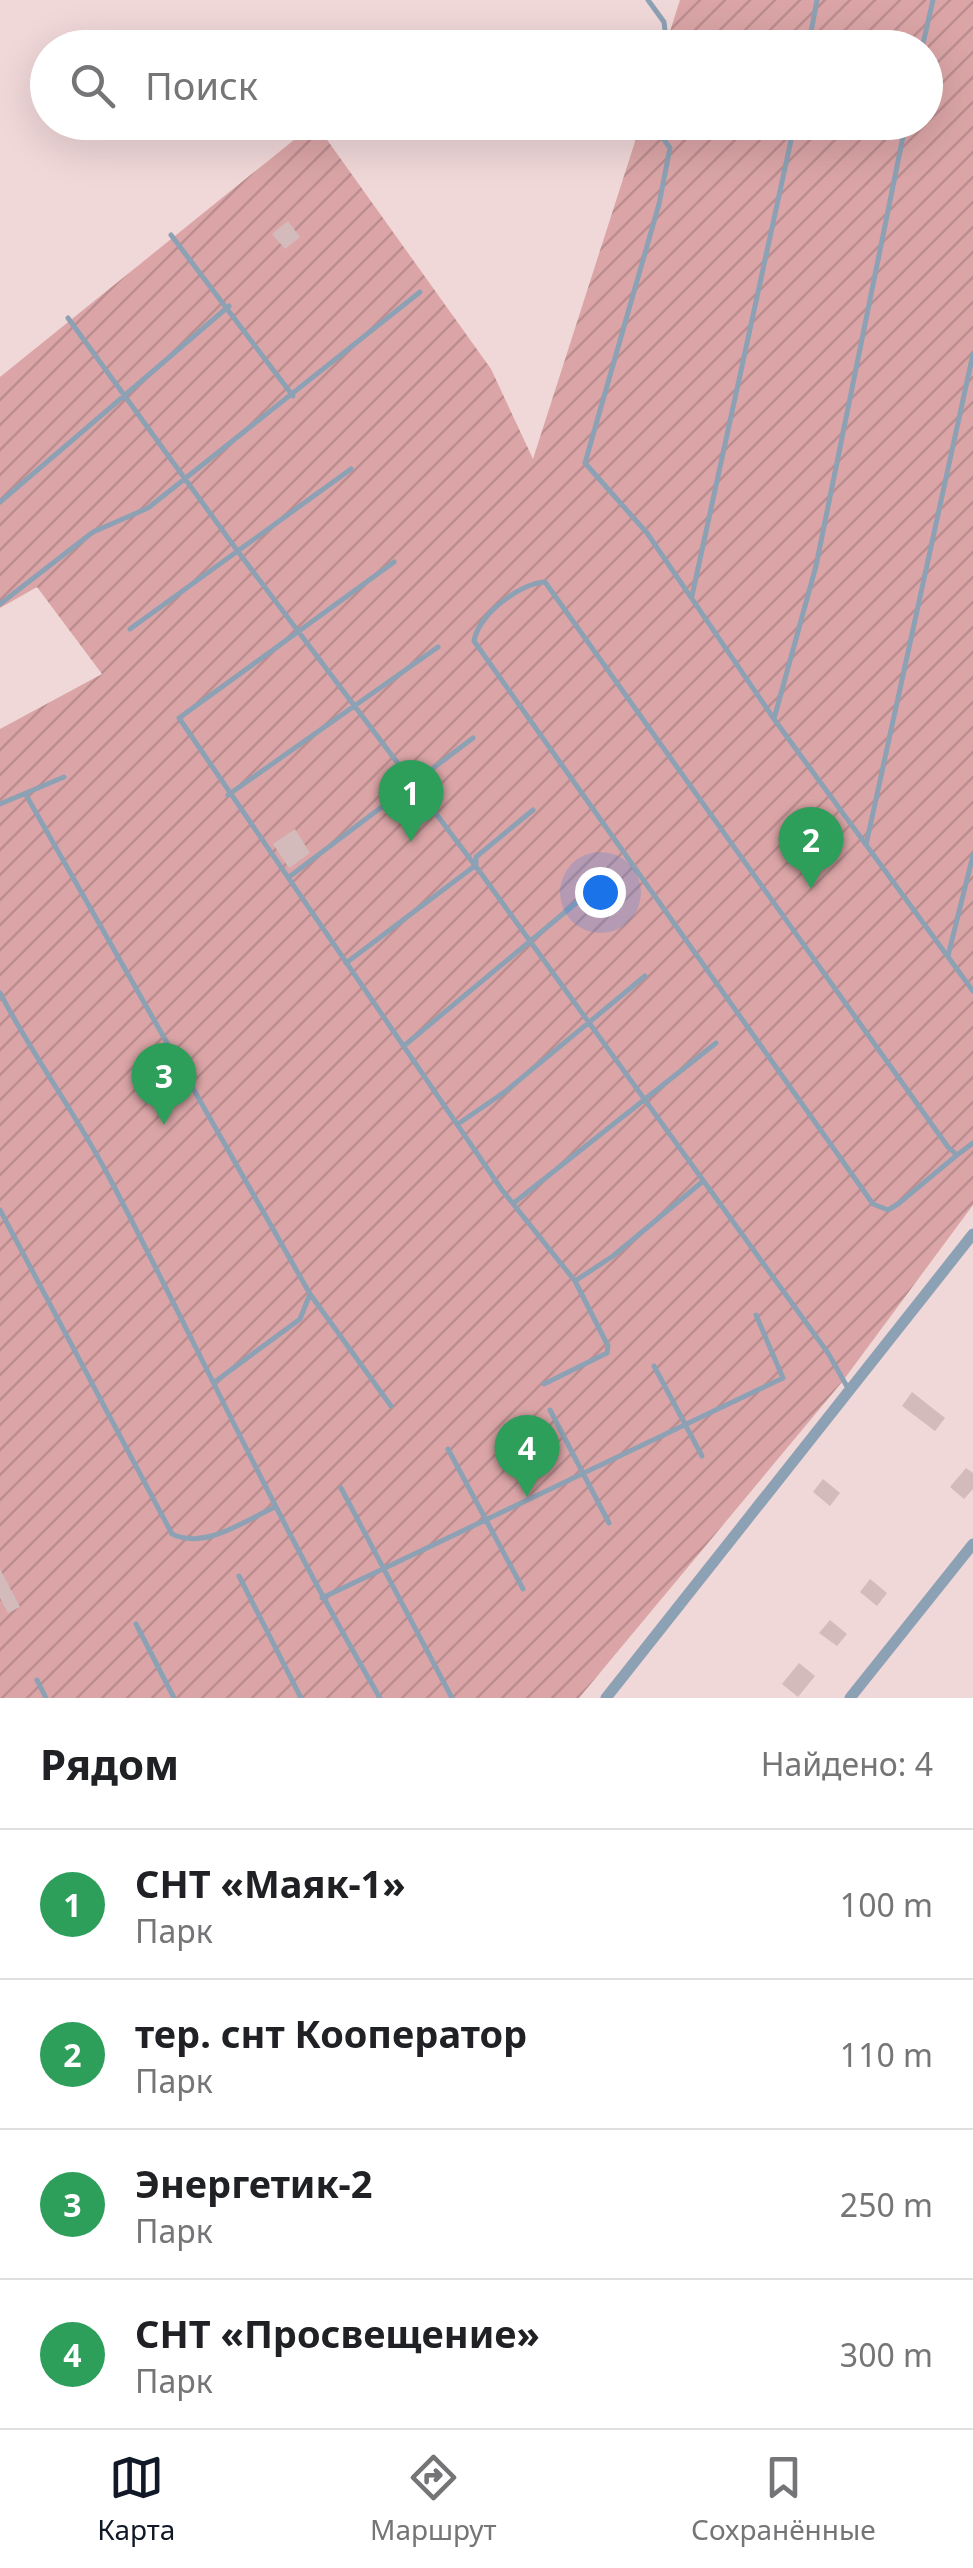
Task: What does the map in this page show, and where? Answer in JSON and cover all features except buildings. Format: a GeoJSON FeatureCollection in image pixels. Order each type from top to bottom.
{"type":"FeatureCollection","features":[{"type":"Feature","properties":{"kind":"street"},"geometry":{"type":"LineString","coordinates":[[606,1698],[973,1234]]}},
{"type":"Feature","properties":{"kind":"street"},"geometry":{"type":"LineString","coordinates":[[850,1698],[973,1544]]}},
{"type":"Feature","properties":{"kind":"lane"},"geometry":{"type":"LineString","coordinates":[[648,0],[664,22],[665,30]]}},
{"type":"Feature","properties":{"kind":"lane"},"geometry":{"type":"LineString","coordinates":[[811,30],[817,0]]}},
{"type":"Feature","properties":{"kind":"lane"},"geometry":{"type":"LineString","coordinates":[[926,30],[933,0]]}},
{"type":"Feature","properties":{"kind":"lane"},"geometry":{"type":"LineString","coordinates":[[664,140],[670,148],[654,222],[586,463],[647,533],[774,719],[973,991]]}},
{"type":"Feature","properties":{"kind":"lane"},"geometry":{"type":"LineString","coordinates":[[692,596],[791,140]]}},
{"type":"Feature","properties":{"kind":"lane"},"geometry":{"type":"LineString","coordinates":[[774,719],[816,566],[902,140]]}},
{"type":"Feature","properties":{"kind":"lane"},"geometry":{"type":"LineString","coordinates":[[171,234],[229,306],[293,396]]}},
{"type":"Feature","properties":{"kind":"lane"},"geometry":{"type":"LineString","coordinates":[[0,604],[92,532],[139,514],[293,396],[324,364],[420,292]]}},
{"type":"Feature","properties":{"kind":"lane"},"geometry":{"type":"LineString","coordinates":[[0,502],[229,306]]}},
{"type":"Feature","properties":{"kind":"lane"},"geometry":{"type":"LineString","coordinates":[[68,318],[187,477],[238,553],[476,866],[828,1353],[851,1392]]}},
{"type":"Feature","properties":{"kind":"lane"},"geometry":{"type":"LineString","coordinates":[[866,845],[973,354]]}},
{"type":"Feature","properties":{"kind":"lane"},"geometry":{"type":"LineString","coordinates":[[130,629],[351,469]]}},
{"type":"Feature","properties":{"kind":"lane"},"geometry":{"type":"LineString","coordinates":[[394,562],[179,718],[228,795],[502,1190],[575,1281],[608,1346],[607,1353],[544,1384]]}},
{"type":"Feature","properties":{"kind":"lane"},"geometry":{"type":"LineString","coordinates":[[957,1155],[853,1018],[545,582],[521,588],[487,618],[474,641],[872,1204],[888,1210],[898,1204],[973,1143]]}},
{"type":"Feature","properties":{"kind":"lane"},"geometry":{"type":"LineString","coordinates":[[228,795],[438,647]]}},
{"type":"Feature","properties":{"kind":"lane"},"geometry":{"type":"LineString","coordinates":[[288,877],[473,738]]}},
{"type":"Feature","properties":{"kind":"lane"},"geometry":{"type":"LineString","coordinates":[[0,804],[64,778]]}},
{"type":"Feature","properties":{"kind":"lane"},"geometry":{"type":"LineString","coordinates":[[26,795],[310,1294],[391,1406]]}},
{"type":"Feature","properties":{"kind":"lane"},"geometry":{"type":"LineString","coordinates":[[476,866],[476,858],[489,844],[533,810]]}},
{"type":"Feature","properties":{"kind":"lane"},"geometry":{"type":"LineString","coordinates":[[948,956],[973,855]]}},
{"type":"Feature","properties":{"kind":"lane"},"geometry":{"type":"LineString","coordinates":[[346,963],[476,866]]}},
{"type":"Feature","properties":{"kind":"lane"},"geometry":{"type":"LineString","coordinates":[[405,1045],[611,874]]}},
{"type":"Feature","properties":{"kind":"lane"},"geometry":{"type":"LineString","coordinates":[[458,1124],[645,976]]}},
{"type":"Feature","properties":{"kind":"lane"},"geometry":{"type":"LineString","coordinates":[[0,993],[108,1174],[158,1277],[216,1381],[322,1598],[380,1698]]}},
{"type":"Feature","properties":{"kind":"lane"},"geometry":{"type":"LineString","coordinates":[[515,1202],[716,1043]]}},
{"type":"Feature","properties":{"kind":"lane"},"geometry":{"type":"LineString","coordinates":[[575,1281],[613,1256],[702,1182]]}},
{"type":"Feature","properties":{"kind":"lane"},"geometry":{"type":"LineString","coordinates":[[0,1210],[172,1534],[184,1540],[205,1539],[275,1507]]}},
{"type":"Feature","properties":{"kind":"lane"},"geometry":{"type":"LineString","coordinates":[[216,1381],[300,1319],[310,1294]]}},
{"type":"Feature","properties":{"kind":"lane"},"geometry":{"type":"LineString","coordinates":[[322,1598],[782,1378],[756,1314]]}},
{"type":"Feature","properties":{"kind":"lane"},"geometry":{"type":"LineString","coordinates":[[654,1366],[702,1456]]}},
{"type":"Feature","properties":{"kind":"lane"},"geometry":{"type":"LineString","coordinates":[[550,1410],[609,1523]]}},
{"type":"Feature","properties":{"kind":"lane"},"geometry":{"type":"LineString","coordinates":[[448,1449],[482,1519],[523,1589]]}},
{"type":"Feature","properties":{"kind":"lane"},"geometry":{"type":"LineString","coordinates":[[341,1488],[452,1698]]}},
{"type":"Feature","properties":{"kind":"lane"},"geometry":{"type":"LineString","coordinates":[[239,1576],[301,1698]]}},
{"type":"Feature","properties":{"kind":"lane"},"geometry":{"type":"LineString","coordinates":[[136,1624],[174,1698]]}},
{"type":"Feature","properties":{"kind":"lane"},"geometry":{"type":"LineString","coordinates":[[37,1680],[46,1698]]}},
{"type":"Feature","properties":{"kind":"shaded area"},"geometry":{"type":"Polygon","coordinates":[[[680,0],[973,0],[973,1205],[842,1382],[579,1698],[0,1698],[0,729],[102,674],[37,587],[0,608],[0,377],[294,140],[327,140],[491,369],[533,459],[636,140],[943,140],[943,30],[670,30],[680,0]]]}},
{"type":"Feature","properties":{"kind":"place","name":"СНТ «Маяк-1»"},"geometry":{"type":"Point","coordinates":[411,842]}},
{"type":"Feature","properties":{"kind":"place","name":"тер. снт Кооператор"},"geometry":{"type":"Point","coordinates":[811,889]}},
{"type":"Feature","properties":{"kind":"place","name":"Энергетик-2"},"geometry":{"type":"Point","coordinates":[164,1125]}},
{"type":"Feature","properties":{"kind":"place","name":"СНТ «Просвещение»"},"geometry":{"type":"Point","coordinates":[527,1497]}}]}
